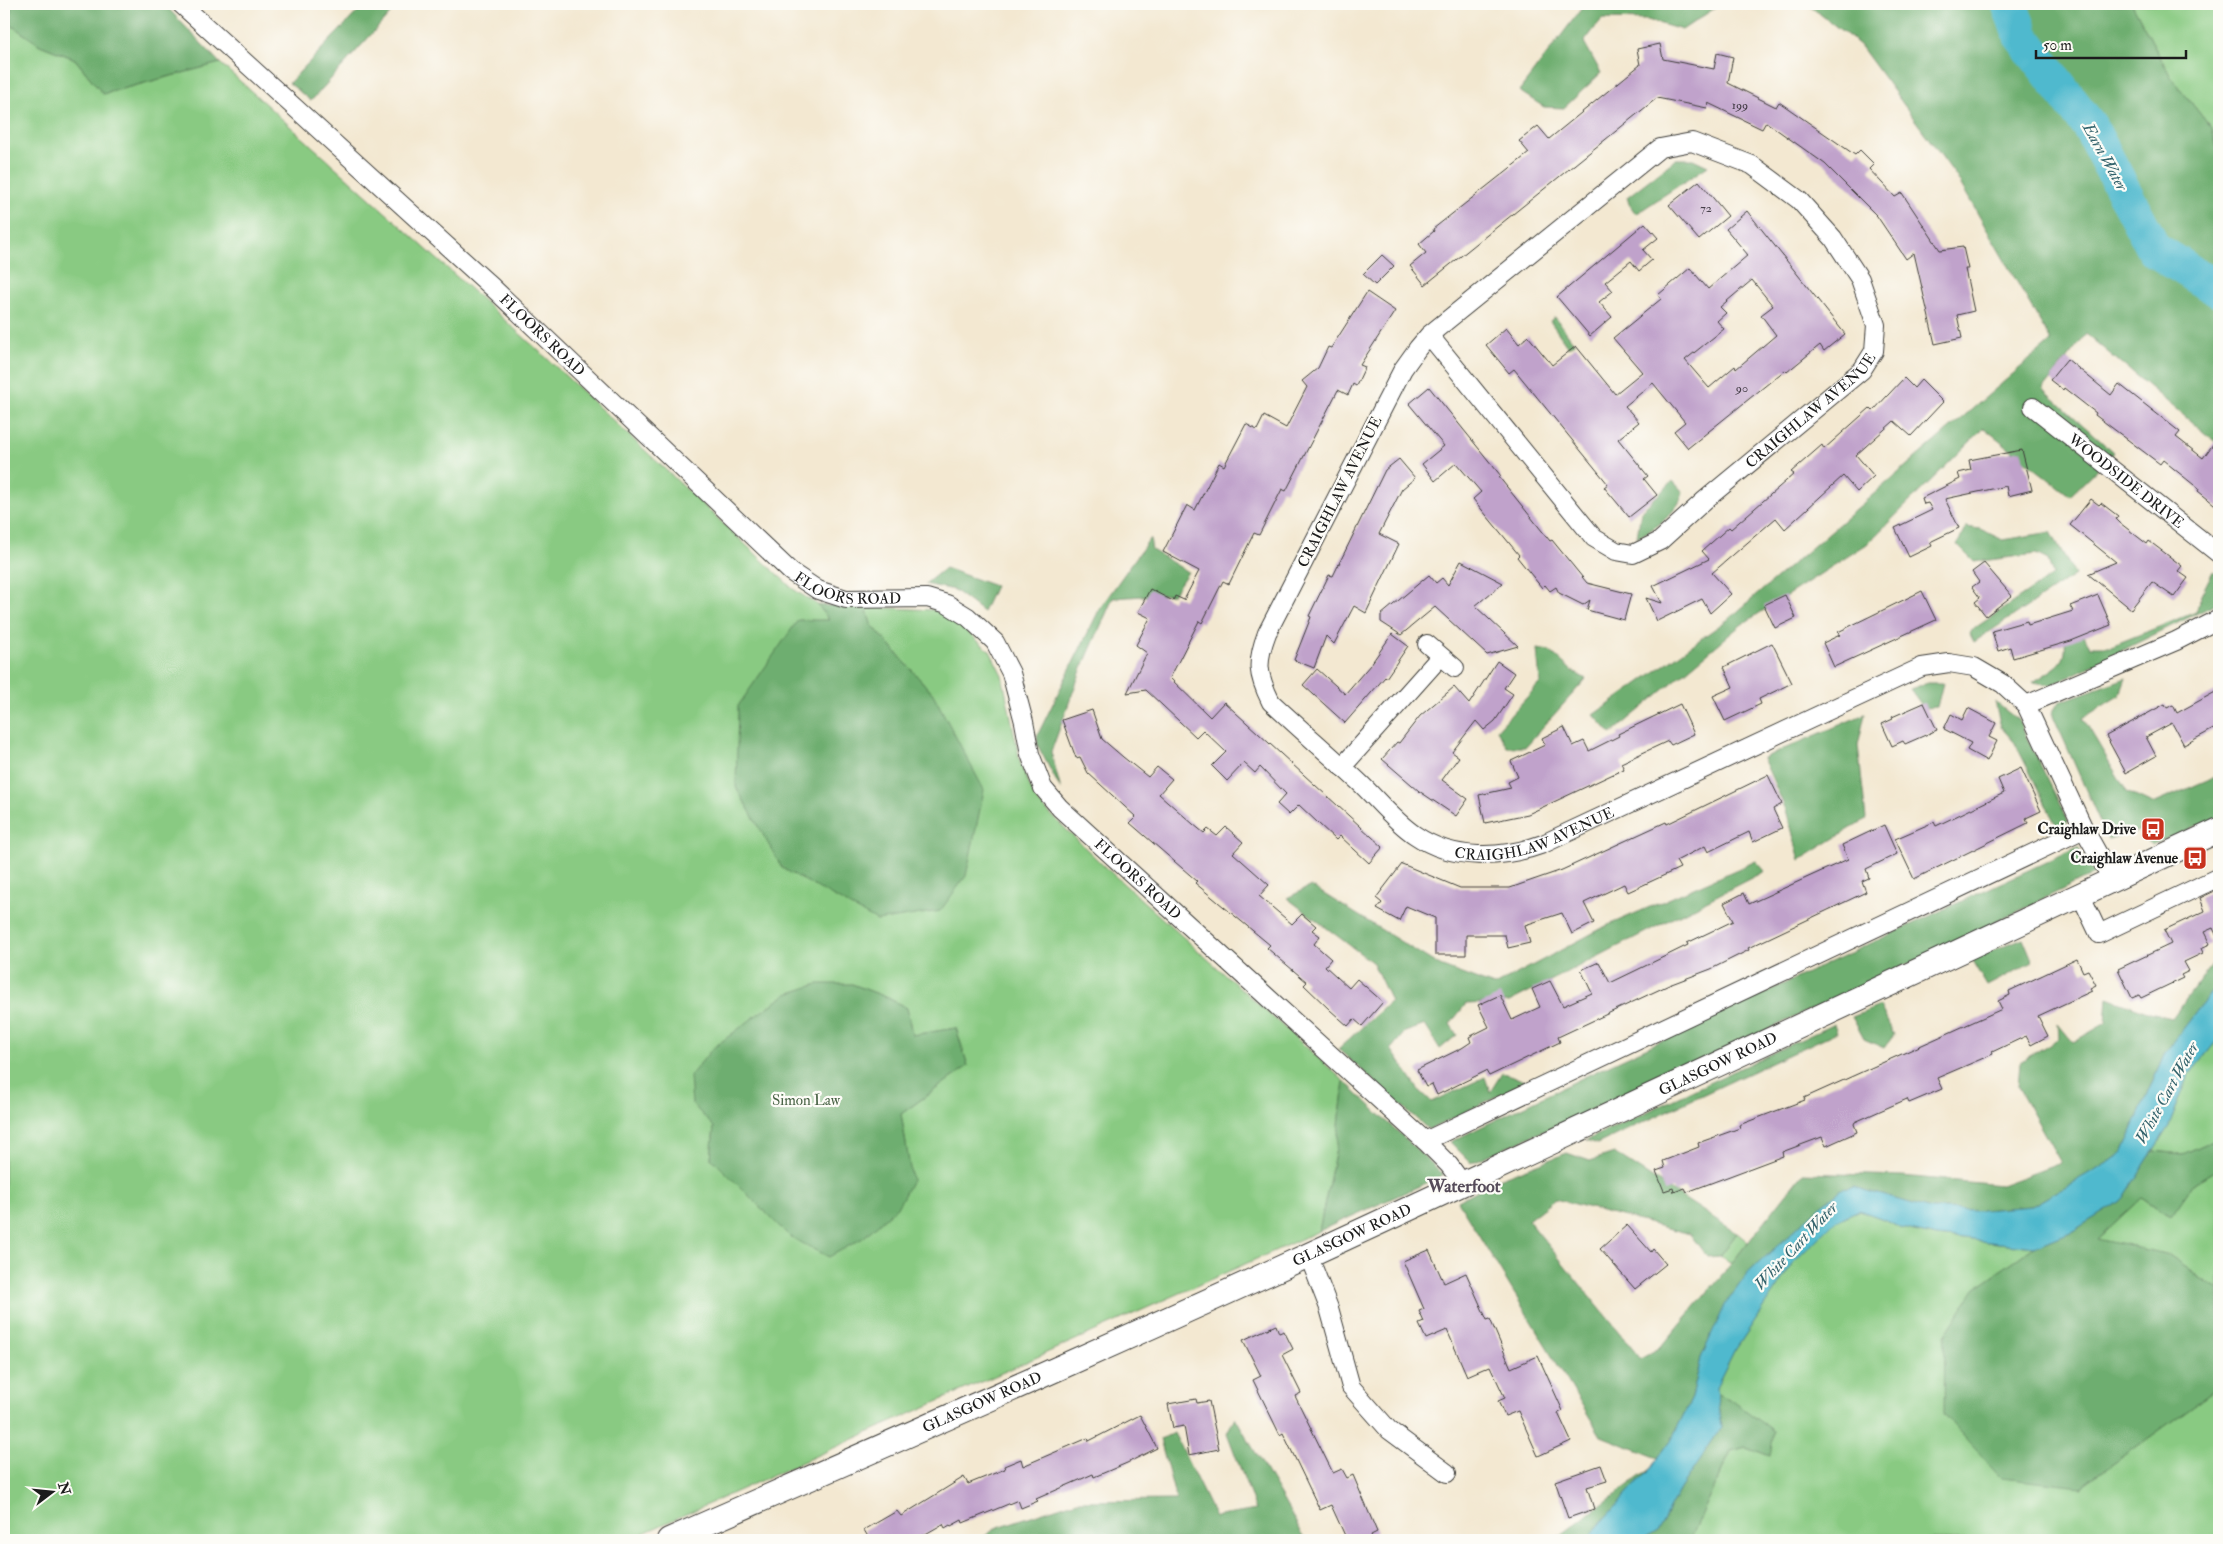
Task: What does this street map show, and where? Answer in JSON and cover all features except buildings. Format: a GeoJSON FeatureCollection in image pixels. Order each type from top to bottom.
{"type":"FeatureCollection","features":[{"type":"Feature","properties":{"kind":"main road","name":"GLASGOW ROAD"},"geometry":{"type":"LineString","coordinates":[[669,1540],[995,1397],[1463,1184],[2219,830]]}},
{"type":"Feature","properties":{"kind":"street","name":"FLOORS ROAD"},"geometry":{"type":"LineString","coordinates":[[181,4],[492,286],[791,572],[818,590],[846,599],[927,598],[947,604],[968,617],[995,642],[1011,673],[1030,754],[1043,788],[1060,808],[1425,1141],[1449,1165],[1463,1184]]}},
{"type":"Feature","properties":{"kind":"street","name":"CRAIGHLAW AVENUE"},"geometry":{"type":"LineString","coordinates":[[1430,335],[1594,538],[1616,551],[1633,554],[1660,541],[1705,500],[1862,370],[1874,351],[1876,325],[1860,279],[1833,238],[1800,200],[1752,165],[1692,142],[1660,148],[1430,335],[1418,348],[1403,369],[1266,633],[1260,652],[1258,668],[1271,702],[1414,834],[1452,851],[1493,856],[1522,852],[1543,844],[1922,667],[1949,663],[1974,666],[2003,684],[2026,705],[2084,829],[2112,879]]}},
{"type":"Feature","properties":{"kind":"street","name":"WOODSIDE DRIVE"},"geometry":{"type":"LineString","coordinates":[[2033,407],[2219,554]]}},
{"type":"Feature","properties":{"kind":"street"},"geometry":{"type":"LineString","coordinates":[[2026,705],[2176,641],[2219,619]]}},
{"type":"Feature","properties":{"kind":"street"},"geometry":{"type":"LineString","coordinates":[[1427,644],[1455,668]]}},
{"type":"Feature","properties":{"kind":"street"},"geometry":{"type":"LineString","coordinates":[[1342,767],[1440,657]]}},
{"type":"Feature","properties":{"kind":"street"},"geometry":{"type":"LineString","coordinates":[[1425,1141],[2084,829]]}},
{"type":"Feature","properties":{"kind":"street"},"geometry":{"type":"LineString","coordinates":[[2080,894],[2099,934],[2219,877]]}},
{"type":"Feature","properties":{"kind":"street"},"geometry":{"type":"LineString","coordinates":[[1308,1254],[1329,1308],[1351,1386],[1389,1430],[1447,1473]]}},
{"type":"Feature","properties":{"kind":"green space"},"geometry":{"type":"Polygon","coordinates":[[[4,4],[11,4],[11,25],[40,45],[75,59],[103,94],[220,63],[539,351],[793,589],[818,605],[829,620],[933,694],[871,624],[866,607],[935,610],[954,621],[990,651],[1002,675],[1021,766],[1036,800],[1106,868],[1344,1081],[1337,1144],[1319,1231],[628,1540],[4,1540],[4,4]],[[852,984],[714,1127],[711,1159],[906,1144],[901,1114],[968,1066],[956,1028],[912,1035],[907,1008],[886,997],[852,984]]]}},
{"type":"Feature","properties":{"kind":"green space"},"geometry":{"type":"Polygon","coordinates":[[[11,4],[164,4],[220,63],[103,94],[75,59],[40,45],[11,25],[11,4]]]}},
{"type":"Feature","properties":{"kind":"green space"},"geometry":{"type":"Polygon","coordinates":[[[365,4],[399,4],[311,101],[289,83],[365,4]]]}},
{"type":"Feature","properties":{"kind":"green space"},"geometry":{"type":"Polygon","coordinates":[[[1585,4],[1721,4],[1682,30],[1647,20],[1602,19],[1584,42],[1601,73],[1564,108],[1544,107],[1519,91],[1585,4]]]}},
{"type":"Feature","properties":{"kind":"green space"},"geometry":{"type":"Polygon","coordinates":[[[1807,4],[2132,4],[2171,77],[2212,129],[2219,156],[2219,445],[2086,334],[2043,389],[2114,453],[2070,496],[1984,428],[1867,544],[1741,625],[1611,734],[1594,715],[1730,618],[2051,341],[1956,176],[1860,45],[1807,4]]]}},
{"type":"Feature","properties":{"kind":"green space"},"geometry":{"type":"Polygon","coordinates":[[[2132,4],[2219,4],[2219,156],[2212,129],[2171,77],[2132,4]]]}},
{"type":"Feature","properties":{"kind":"green space"},"geometry":{"type":"Polygon","coordinates":[[[1676,159],[1693,159],[1708,166],[1636,214],[1629,204],[1627,197],[1676,159]]]}},
{"type":"Feature","properties":{"kind":"green space"},"geometry":{"type":"Polygon","coordinates":[[[1555,317],[1575,344],[1568,347],[1550,321],[1555,317]]]}},
{"type":"Feature","properties":{"kind":"green space"},"geometry":{"type":"Polygon","coordinates":[[[1673,481],[1683,492],[1677,506],[1658,525],[1637,537],[1641,511],[1673,481]]]}},
{"type":"Feature","properties":{"kind":"green space"},"geometry":{"type":"Polygon","coordinates":[[[1966,527],[1980,529],[2003,540],[2051,532],[2075,575],[1974,642],[1969,632],[2053,575],[2048,560],[2036,554],[1974,562],[1957,545],[1966,527]]]}},
{"type":"Feature","properties":{"kind":"green space"},"geometry":{"type":"Polygon","coordinates":[[[1150,538],[1152,550],[1188,572],[1173,594],[1113,598],[1080,673],[1051,752],[1061,790],[1038,746],[1037,736],[1100,608],[1150,538]]]}},
{"type":"Feature","properties":{"kind":"green space"},"geometry":{"type":"Polygon","coordinates":[[[945,568],[995,586],[983,612],[954,590],[925,584],[945,568]]]}},
{"type":"Feature","properties":{"kind":"green space"},"geometry":{"type":"Polygon","coordinates":[[[2213,571],[2219,577],[2219,598],[2212,606],[2052,685],[2033,682],[2054,668],[2063,658],[2065,644],[2063,619],[2071,617],[2090,646],[2111,646],[2196,612],[2201,595],[2213,571]]]}},
{"type":"Feature","properties":{"kind":"green space"},"geometry":{"type":"Polygon","coordinates":[[[818,605],[866,607],[871,624],[933,694],[984,790],[966,876],[940,911],[877,921],[782,868],[736,787],[738,706],[798,620],[829,620],[818,605]]]}},
{"type":"Feature","properties":{"kind":"green space"},"geometry":{"type":"Polygon","coordinates":[[[1537,649],[1550,651],[1572,671],[1586,679],[1525,747],[1507,747],[1497,730],[1540,683],[1537,649]]]}},
{"type":"Feature","properties":{"kind":"green space"},"geometry":{"type":"Polygon","coordinates":[[[2126,678],[2120,695],[2083,718],[2127,792],[2152,804],[2219,775],[2219,818],[2151,845],[2139,831],[2108,840],[2052,713],[2059,702],[2126,678]]]}},
{"type":"Feature","properties":{"kind":"green space"},"geometry":{"type":"Polygon","coordinates":[[[1928,683],[1943,683],[1937,707],[1924,708],[1910,689],[1928,683]]]}},
{"type":"Feature","properties":{"kind":"green space"},"geometry":{"type":"Polygon","coordinates":[[[1995,702],[2018,720],[2068,820],[2060,833],[2015,743],[2001,727],[1995,702]]]}},
{"type":"Feature","properties":{"kind":"green space"},"geometry":{"type":"Polygon","coordinates":[[[1865,714],[1858,745],[1866,819],[1800,860],[1786,810],[1763,758],[1865,714]]]}},
{"type":"Feature","properties":{"kind":"green space"},"geometry":{"type":"Polygon","coordinates":[[[2078,847],[2094,874],[1861,986],[1706,1058],[1471,1163],[1450,1142],[1609,1065],[2078,847]]]}},
{"type":"Feature","properties":{"kind":"green space"},"geometry":{"type":"Polygon","coordinates":[[[1756,861],[1765,871],[1509,1002],[1466,1004],[1450,1024],[1457,1035],[1440,1049],[1425,1025],[1405,1032],[1391,1049],[1418,1089],[1432,1102],[1485,1077],[1490,1092],[1502,1073],[1526,1082],[1429,1130],[1338,1049],[1391,1001],[1373,963],[1287,898],[1311,886],[1440,966],[1494,986],[1606,926],[1756,861]]]}},
{"type":"Feature","properties":{"kind":"green space"},"geometry":{"type":"Polygon","coordinates":[[[2023,938],[2033,962],[1987,986],[1971,959],[2023,938]]]}},
{"type":"Feature","properties":{"kind":"green space"},"geometry":{"type":"Polygon","coordinates":[[[2219,955],[2219,982],[2164,1054],[2122,1154],[2032,1206],[1982,1210],[1931,1209],[1854,1187],[1842,1189],[1818,1208],[1747,1274],[1725,1306],[1701,1358],[1692,1398],[1671,1440],[1658,1458],[1601,1436],[1458,1201],[1498,1179],[1567,1153],[1590,1161],[1614,1153],[1737,1233],[1720,1256],[1707,1257],[1690,1234],[1555,1199],[1528,1220],[1640,1358],[1662,1346],[1731,1264],[1803,1173],[1902,1176],[2001,1185],[2061,1163],[2018,1087],[2020,1062],[2059,1038],[2058,1024],[2073,1042],[2106,1023],[2108,997],[2150,1013],[2172,1018],[2219,955]]]}},
{"type":"Feature","properties":{"kind":"green space","name":"Simon Law"},"geometry":{"type":"Polygon","coordinates":[[[818,984],[852,984],[886,997],[907,1008],[912,1035],[956,1028],[968,1066],[901,1114],[912,1180],[898,1206],[863,1238],[829,1257],[789,1236],[711,1158],[714,1127],[692,1104],[690,1076],[712,1049],[758,1014],[787,994],[818,984]]]}},
{"type":"Feature","properties":{"kind":"green space"},"geometry":{"type":"Polygon","coordinates":[[[1880,1006],[1894,1035],[1884,1048],[1864,1039],[1852,1017],[1880,1006]]]}},
{"type":"Feature","properties":{"kind":"green space"},"geometry":{"type":"Polygon","coordinates":[[[1834,1024],[1837,1032],[1597,1144],[1587,1140],[1834,1024]]]}},
{"type":"Feature","properties":{"kind":"green space"},"geometry":{"type":"Polygon","coordinates":[[[2219,1038],[2219,1138],[2183,1154],[2153,1151],[2169,1126],[2189,1075],[2219,1038]]]}},
{"type":"Feature","properties":{"kind":"green space"},"geometry":{"type":"Polygon","coordinates":[[[1344,1081],[1444,1175],[1319,1231],[1337,1144],[1344,1081]]]}},
{"type":"Feature","properties":{"kind":"green space"},"geometry":{"type":"Polygon","coordinates":[[[2219,1138],[2219,1168],[2194,1183],[2171,1216],[2141,1198],[2097,1239],[2166,1254],[2219,1290],[2219,1387],[2081,1487],[2002,1478],[1944,1415],[1945,1335],[1975,1288],[2034,1247],[2073,1231],[2121,1201],[2153,1151],[2183,1154],[2219,1138]]]}},
{"type":"Feature","properties":{"kind":"green space"},"geometry":{"type":"Polygon","coordinates":[[[2219,1168],[2219,1290],[2166,1254],[2096,1240],[2141,1198],[2171,1216],[2194,1183],[2219,1168]]]}},
{"type":"Feature","properties":{"kind":"green space"},"geometry":{"type":"Polygon","coordinates":[[[1859,1210],[1889,1221],[1901,1228],[1937,1236],[2034,1247],[1975,1288],[2081,1487],[2219,1387],[2219,1540],[1690,1540],[1731,1451],[1746,1447],[1770,1456],[1730,1400],[1717,1394],[1716,1388],[1734,1352],[1793,1263],[1835,1221],[1859,1210]]]}},
{"type":"Feature","properties":{"kind":"green space"},"geometry":{"type":"Polygon","coordinates":[[[1737,1233],[1748,1242],[1731,1264],[1720,1256],[1737,1233]]]}},
{"type":"Feature","properties":{"kind":"green space"},"geometry":{"type":"Polygon","coordinates":[[[1717,1394],[1730,1399],[1774,1431],[1770,1456],[1746,1447],[1731,1451],[1690,1540],[1643,1540],[1658,1530],[1680,1489],[1721,1428],[1717,1394]]]}},
{"type":"Feature","properties":{"kind":"green space"},"geometry":{"type":"Polygon","coordinates":[[[1235,1417],[1306,1540],[979,1540],[998,1527],[1077,1501],[1176,1500],[1160,1439],[1174,1433],[1215,1517],[1256,1510],[1227,1433],[1235,1417]]]}},
{"type":"Feature","properties":{"kind":"green space"},"geometry":{"type":"Polygon","coordinates":[[[1650,1469],[1586,1540],[1554,1540],[1650,1469]]]}},
{"type":"Feature","properties":{"kind":"water","name":"White Cart Water"},"geometry":{"type":"Polygon","coordinates":[[[2219,982],[2219,1038],[2189,1075],[2169,1126],[2121,1201],[2073,1231],[2034,1247],[1937,1236],[1901,1228],[1889,1221],[1859,1210],[1835,1221],[1793,1263],[1734,1352],[1716,1388],[1721,1428],[1680,1489],[1658,1530],[1643,1540],[1586,1540],[1650,1469],[1671,1440],[1692,1398],[1701,1358],[1725,1305],[1747,1274],[1818,1208],[1842,1189],[1854,1187],[1931,1209],[1982,1210],[2032,1206],[2122,1154],[2164,1054],[2219,982]]]}},
{"type":"Feature","properties":{"kind":"waterway","name":"Earn Water"},"geometry":{"type":"LineString","coordinates":[[2009,4],[2022,37],[2090,127],[2154,249],[2219,290]]}},
{"type":"Feature","properties":{"kind":"place","name":"Craighlaw Drive"},"geometry":{"type":"Point","coordinates":[2153,829]}},
{"type":"Feature","properties":{"kind":"place","name":"Craighlaw Avenue"},"geometry":{"type":"Point","coordinates":[2195,858]}},
{"type":"Feature","properties":{"kind":"district","name":"Waterfoot"},"geometry":{"type":"Point","coordinates":[1464,1186]}}]}
